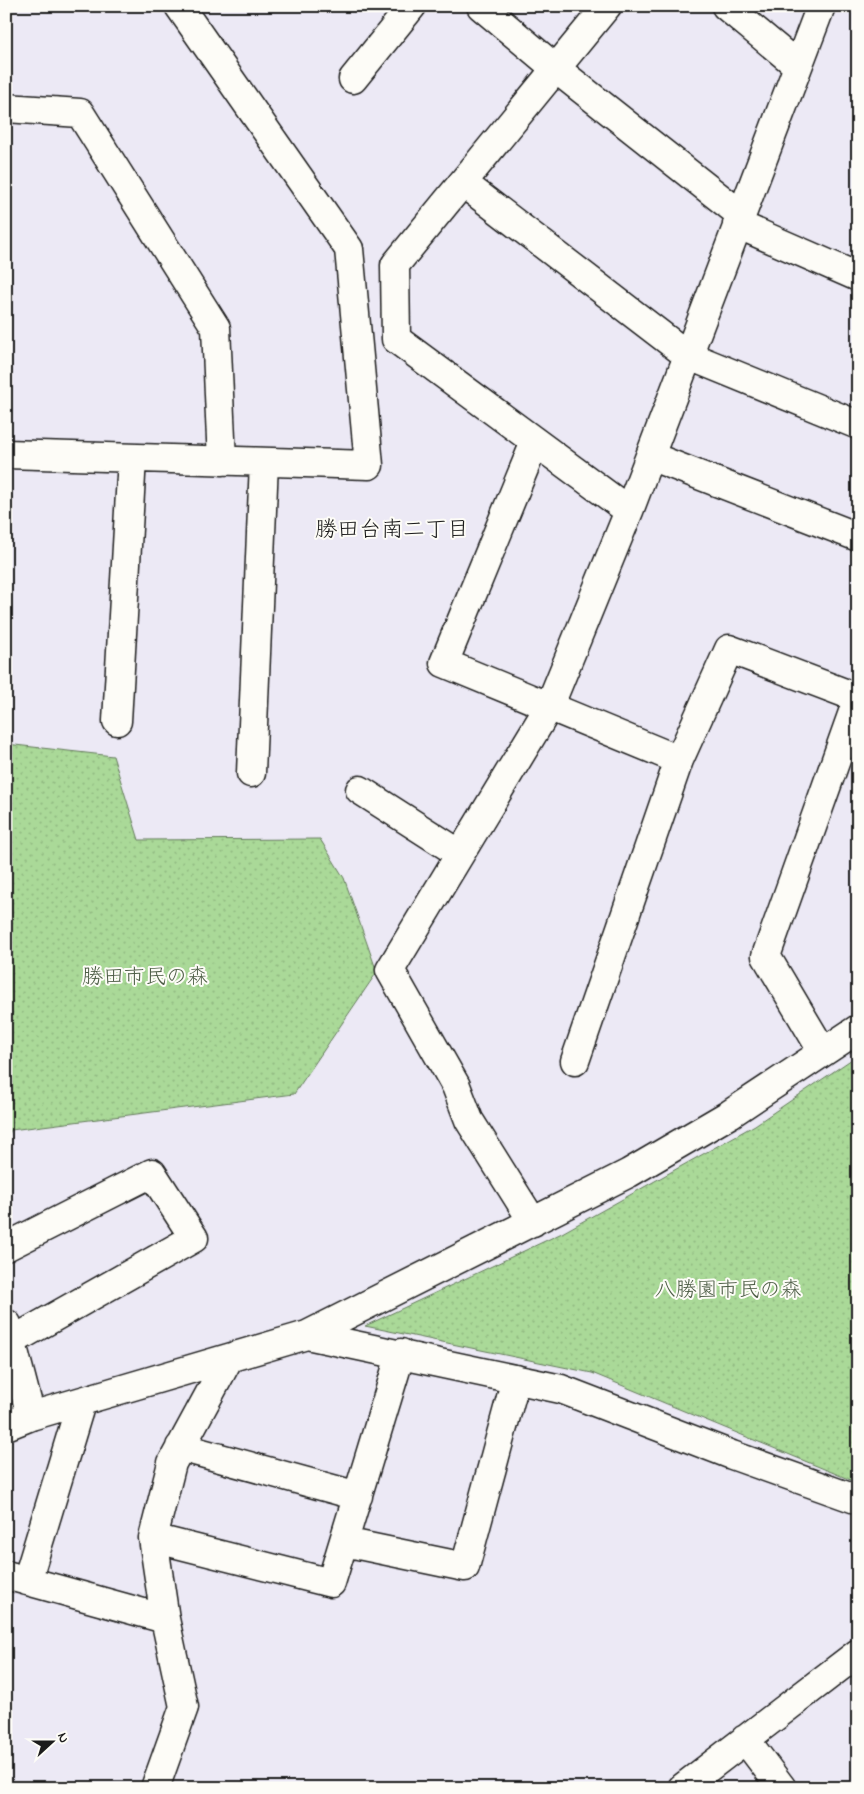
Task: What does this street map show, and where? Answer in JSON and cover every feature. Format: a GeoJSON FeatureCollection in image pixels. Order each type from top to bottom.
{"type":"FeatureCollection","features":[{"type":"Feature","properties":{"kind":"street"},"geometry":{"type":"LineString","coordinates":[[6,454],[369,465],[349,248],[179,6]]}},
{"type":"Feature","properties":{"kind":"street"},"geometry":{"type":"LineString","coordinates":[[353,79],[412,6]]}},
{"type":"Feature","properties":{"kind":"street"},"geometry":{"type":"LineString","coordinates":[[481,6],[738,219],[858,277]]}},
{"type":"Feature","properties":{"kind":"street"},"geometry":{"type":"LineString","coordinates":[[607,6],[395,265],[396,339],[629,511]]}},
{"type":"Feature","properties":{"kind":"street"},"geometry":{"type":"LineString","coordinates":[[726,6],[798,66]]}},
{"type":"Feature","properties":{"kind":"street"},"geometry":{"type":"LineString","coordinates":[[533,1222],[469,1120],[456,1086],[390,970],[549,707],[629,511],[738,219],[821,6]]}},
{"type":"Feature","properties":{"kind":"street"},"geometry":{"type":"LineString","coordinates":[[6,108],[80,113],[216,328],[222,461]]}},
{"type":"Feature","properties":{"kind":"street"},"geometry":{"type":"LineString","coordinates":[[463,183],[687,355],[858,425]]}},
{"type":"Feature","properties":{"kind":"street"},"geometry":{"type":"LineString","coordinates":[[535,442],[444,663],[679,760]]}},
{"type":"Feature","properties":{"kind":"street"},"geometry":{"type":"LineString","coordinates":[[650,456],[858,537]]}},
{"type":"Feature","properties":{"kind":"street"},"geometry":{"type":"LineString","coordinates":[[117,721],[132,458]]}},
{"type":"Feature","properties":{"kind":"street"},"geometry":{"type":"LineString","coordinates":[[251,773],[264,462]]}},
{"type":"Feature","properties":{"kind":"street"},"geometry":{"type":"LineString","coordinates":[[575,1061],[679,760],[729,649],[858,698],[766,956],[823,1052]]}},
{"type":"Feature","properties":{"kind":"street"},"geometry":{"type":"LineString","coordinates":[[360,790],[460,854]]}},
{"type":"Feature","properties":{"kind":"street"},"geometry":{"type":"LineString","coordinates":[[6,1426],[32,1416],[82,1403],[307,1335],[629,1173],[730,1114],[858,1029]]}},
{"type":"Feature","properties":{"kind":"street"},"geometry":{"type":"LineString","coordinates":[[6,1247],[152,1173],[194,1238],[8,1332],[32,1416]]}},
{"type":"Feature","properties":{"kind":"street"},"geometry":{"type":"LineString","coordinates":[[307,1335],[562,1389],[732,1455],[858,1500]]}},
{"type":"Feature","properties":{"kind":"street"},"geometry":{"type":"LineString","coordinates":[[153,1538],[331,1584],[401,1354]]}},
{"type":"Feature","properties":{"kind":"street"},"geometry":{"type":"LineString","coordinates":[[155,1788],[184,1707],[165,1619],[153,1538],[172,1463],[229,1358]]}},
{"type":"Feature","properties":{"kind":"street"},"geometry":{"type":"LineString","coordinates":[[344,1542],[465,1567],[516,1379]]}},
{"type":"Feature","properties":{"kind":"street"},"geometry":{"type":"LineString","coordinates":[[82,1403],[17,1578],[165,1619]]}},
{"type":"Feature","properties":{"kind":"street"},"geometry":{"type":"LineString","coordinates":[[180,1447],[358,1496]]}},
{"type":"Feature","properties":{"kind":"street"},"geometry":{"type":"LineString","coordinates":[[682,1788],[858,1653]]}},
{"type":"Feature","properties":{"kind":"street"},"geometry":{"type":"LineString","coordinates":[[745,1739],[782,1788]]}},
{"type":"Feature","properties":{"kind":"green space","name":"勝田市民の森"},"geometry":{"type":"Polygon","coordinates":[[[6,744],[113,756],[139,840],[320,839],[344,878],[377,972],[294,1094],[11,1130],[6,1140],[6,744]]]}},
{"type":"Feature","properties":{"kind":"green space","name":"八勝園市民の森"},"geometry":{"type":"Polygon","coordinates":[[[858,1055],[858,1483],[592,1373],[365,1326],[562,1233],[755,1125],[858,1055]]]}},
{"type":"Feature","properties":{"kind":"district","name":"勝田台南二丁目"},"geometry":{"type":"Point","coordinates":[392,528]}}]}
